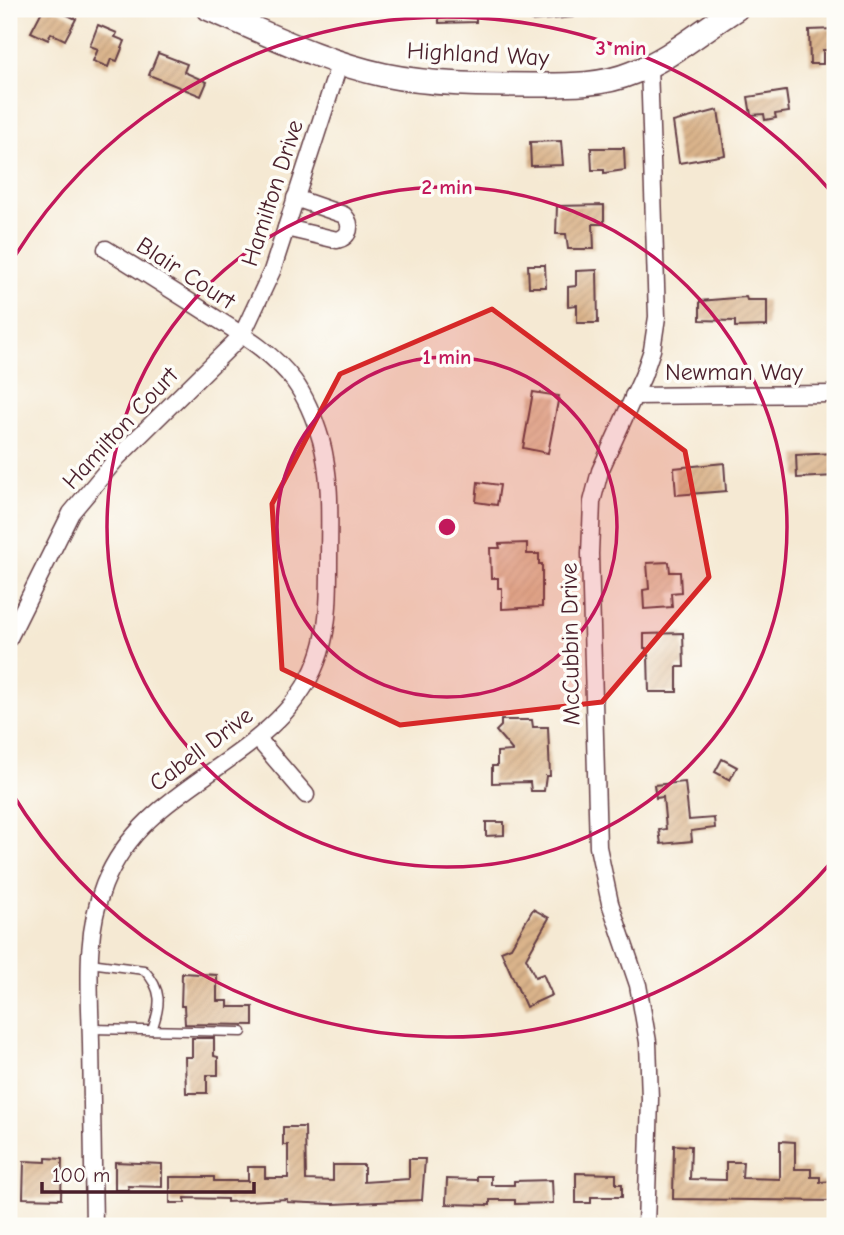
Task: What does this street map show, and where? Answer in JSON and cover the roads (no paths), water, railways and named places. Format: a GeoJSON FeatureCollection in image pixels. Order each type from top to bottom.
{"type":"FeatureCollection","features":[{"type":"Feature","properties":{"kind":"street","name":"Highland Way"},"geometry":{"type":"LineString","coordinates":[[209,9],[340,62],[383,75],[485,85],[594,82],[619,78],[649,65],[736,9]]}},
{"type":"Feature","properties":{"kind":"street","name":"Hamilton Drive"},"geometry":{"type":"LineString","coordinates":[[242,335],[272,271],[340,62]]}},
{"type":"Feature","properties":{"kind":"street","name":"McCubbin Drive"},"geometry":{"type":"LineString","coordinates":[[646,1226],[650,1100],[648,1042],[638,985],[610,903],[598,847],[591,517],[595,488],[652,349],[657,317],[649,65]]}},
{"type":"Feature","properties":{"kind":"street"},"geometry":{"type":"LineString","coordinates":[[286,228],[337,240],[345,237],[349,229],[344,215],[295,198]]}},
{"type":"Feature","properties":{"kind":"street","name":"Blair Court"},"geometry":{"type":"LineString","coordinates":[[106,249],[242,335]]}},
{"type":"Feature","properties":{"kind":"street","name":"Hamilton Court"},"geometry":{"type":"LineString","coordinates":[[9,638],[71,513],[118,457],[242,335]]}},
{"type":"Feature","properties":{"kind":"street","name":"Cabell Drive"},"geometry":{"type":"LineString","coordinates":[[94,1226],[90,963],[96,909],[117,859],[131,839],[154,814],[258,738],[287,709],[309,677],[324,645],[328,604],[328,487],[321,442],[309,406],[294,382],[275,360],[242,335]]}},
{"type":"Feature","properties":{"kind":"street","name":"Newman Way"},"geometry":{"type":"LineString","coordinates":[[633,396],[835,394]]}},
{"type":"Feature","properties":{"kind":"street"},"geometry":{"type":"LineString","coordinates":[[258,738],[306,795]]}},
{"type":"Feature","properties":{"kind":"lane"},"geometry":{"type":"LineString","coordinates":[[90,963],[144,970],[150,975],[159,993],[158,1013],[152,1030]]}},
{"type":"Feature","properties":{"kind":"lane"},"geometry":{"type":"LineString","coordinates":[[91,1029],[242,1032]]}}]}
